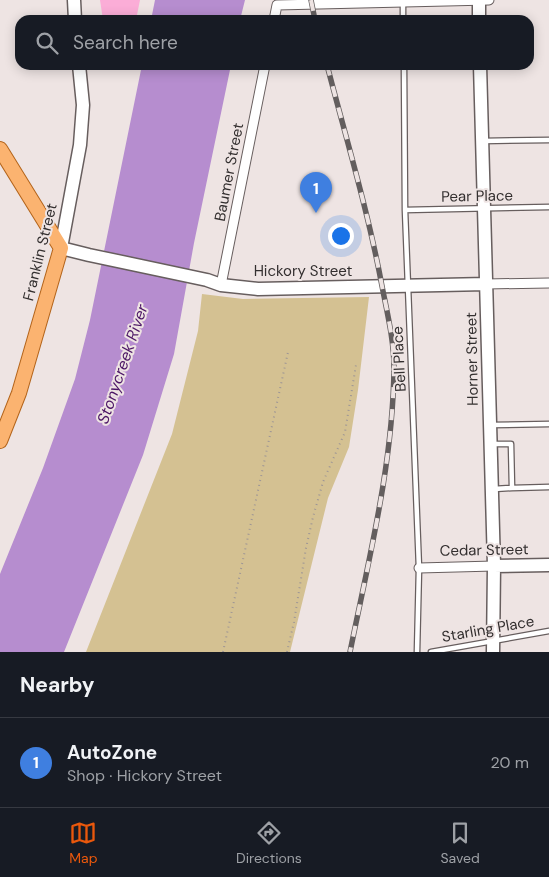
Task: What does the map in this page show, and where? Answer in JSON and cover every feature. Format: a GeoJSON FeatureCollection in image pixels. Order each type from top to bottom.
{"type":"FeatureCollection","features":[{"type":"Feature","properties":{"kind":"main road"},"geometry":{"type":"LineString","coordinates":[[74,0],[75,15]]}},
{"type":"Feature","properties":{"kind":"main road"},"geometry":{"type":"LineString","coordinates":[[479,0],[479,15]]}},
{"type":"Feature","properties":{"kind":"main road","name":"Franklin Street"},"geometry":{"type":"LineString","coordinates":[[0,441],[18,393],[61,248],[80,145],[83,105],[80,70]]}},
{"type":"Feature","properties":{"kind":"main road","name":"Horner Street"},"geometry":{"type":"LineString","coordinates":[[480,70],[494,566],[493,646]]}},
{"type":"Feature","properties":{"kind":"main road"},"geometry":{"type":"LineString","coordinates":[[0,149],[61,248]]}},
{"type":"Feature","properties":{"kind":"main road","name":"Hickory Street"},"geometry":{"type":"LineString","coordinates":[[61,248],[89,256],[207,280],[221,285],[258,289],[486,284]]}},
{"type":"Feature","properties":{"kind":"main road","name":"Cedar Street"},"geometry":{"type":"LineString","coordinates":[[494,566],[549,565]]}},
{"type":"Feature","properties":{"kind":"street"},"geometry":{"type":"LineString","coordinates":[[275,15],[277,5],[489,0]]}},
{"type":"Feature","properties":{"kind":"street","name":"Baumer Street"},"geometry":{"type":"LineString","coordinates":[[221,285],[264,70]]}},
{"type":"Feature","properties":{"kind":"street","name":"Hickory Street"},"geometry":{"type":"LineString","coordinates":[[486,284],[549,283]]}},
{"type":"Feature","properties":{"kind":"street","name":"Cedar Street"},"geometry":{"type":"LineString","coordinates":[[419,568],[494,566]]}},
{"type":"Feature","properties":{"kind":"lane"},"geometry":{"type":"LineString","coordinates":[[403,1],[403,15]]}},
{"type":"Feature","properties":{"kind":"lane","name":"Bell Place"},"geometry":{"type":"LineString","coordinates":[[404,70],[405,210],[419,568],[416,652]]}},
{"type":"Feature","properties":{"kind":"lane"},"geometry":{"type":"LineString","coordinates":[[482,141],[549,140]]}},
{"type":"Feature","properties":{"kind":"lane","name":"Pear Place"},"geometry":{"type":"LineString","coordinates":[[405,210],[549,207]]}},
{"type":"Feature","properties":{"kind":"lane"},"geometry":{"type":"LineString","coordinates":[[490,425],[549,424]]}},
{"type":"Feature","properties":{"kind":"lane"},"geometry":{"type":"LineString","coordinates":[[490,444],[512,444],[512,488]]}},
{"type":"Feature","properties":{"kind":"lane"},"geometry":{"type":"LineString","coordinates":[[491,489],[549,487]]}},
{"type":"Feature","properties":{"kind":"lane","name":"Starling Place"},"geometry":{"type":"LineString","coordinates":[[431,652],[493,646],[549,631]]}},
{"type":"Feature","properties":{"kind":"path"},"geometry":{"type":"LineString","coordinates":[[223,652],[253,521],[288,352]]}},
{"type":"Feature","properties":{"kind":"path"},"geometry":{"type":"LineString","coordinates":[[287,652],[313,517],[323,482],[345,432],[356,365]]}},
{"type":"Feature","properties":{"kind":"shaded area"},"geometry":{"type":"Polygon","coordinates":[[[202,294],[243,299],[369,297],[349,447],[328,498],[290,652],[86,652],[172,434],[198,331],[202,294]]]}},
{"type":"Feature","properties":{"kind":"water"},"geometry":{"type":"Polygon","coordinates":[[[155,0],[245,0],[241,15],[152,15],[155,0]]]}},
{"type":"Feature","properties":{"kind":"water","name":"Stonycreek River"},"geometry":{"type":"Polygon","coordinates":[[[141,70],[230,70],[194,243],[174,354],[143,455],[64,652],[0,652],[0,574],[43,468],[75,379],[90,320],[141,70]]]}},
{"type":"Feature","properties":{"kind":"building"},"geometry":{"type":"Polygon","coordinates":[[[100,0],[140,0],[137,15],[102,15],[100,0]]]}},
{"type":"Feature","properties":{"kind":"railway"},"geometry":{"type":"LineString","coordinates":[[311,0],[314,15]]}},
{"type":"Feature","properties":{"kind":"railway"},"geometry":{"type":"LineString","coordinates":[[328,70],[370,230],[392,337],[394,358],[393,404],[385,475],[350,652]]}},
{"type":"Feature","properties":{"kind":"place","name":"AutoZone"},"geometry":{"type":"Point","coordinates":[316,213]}}]}
